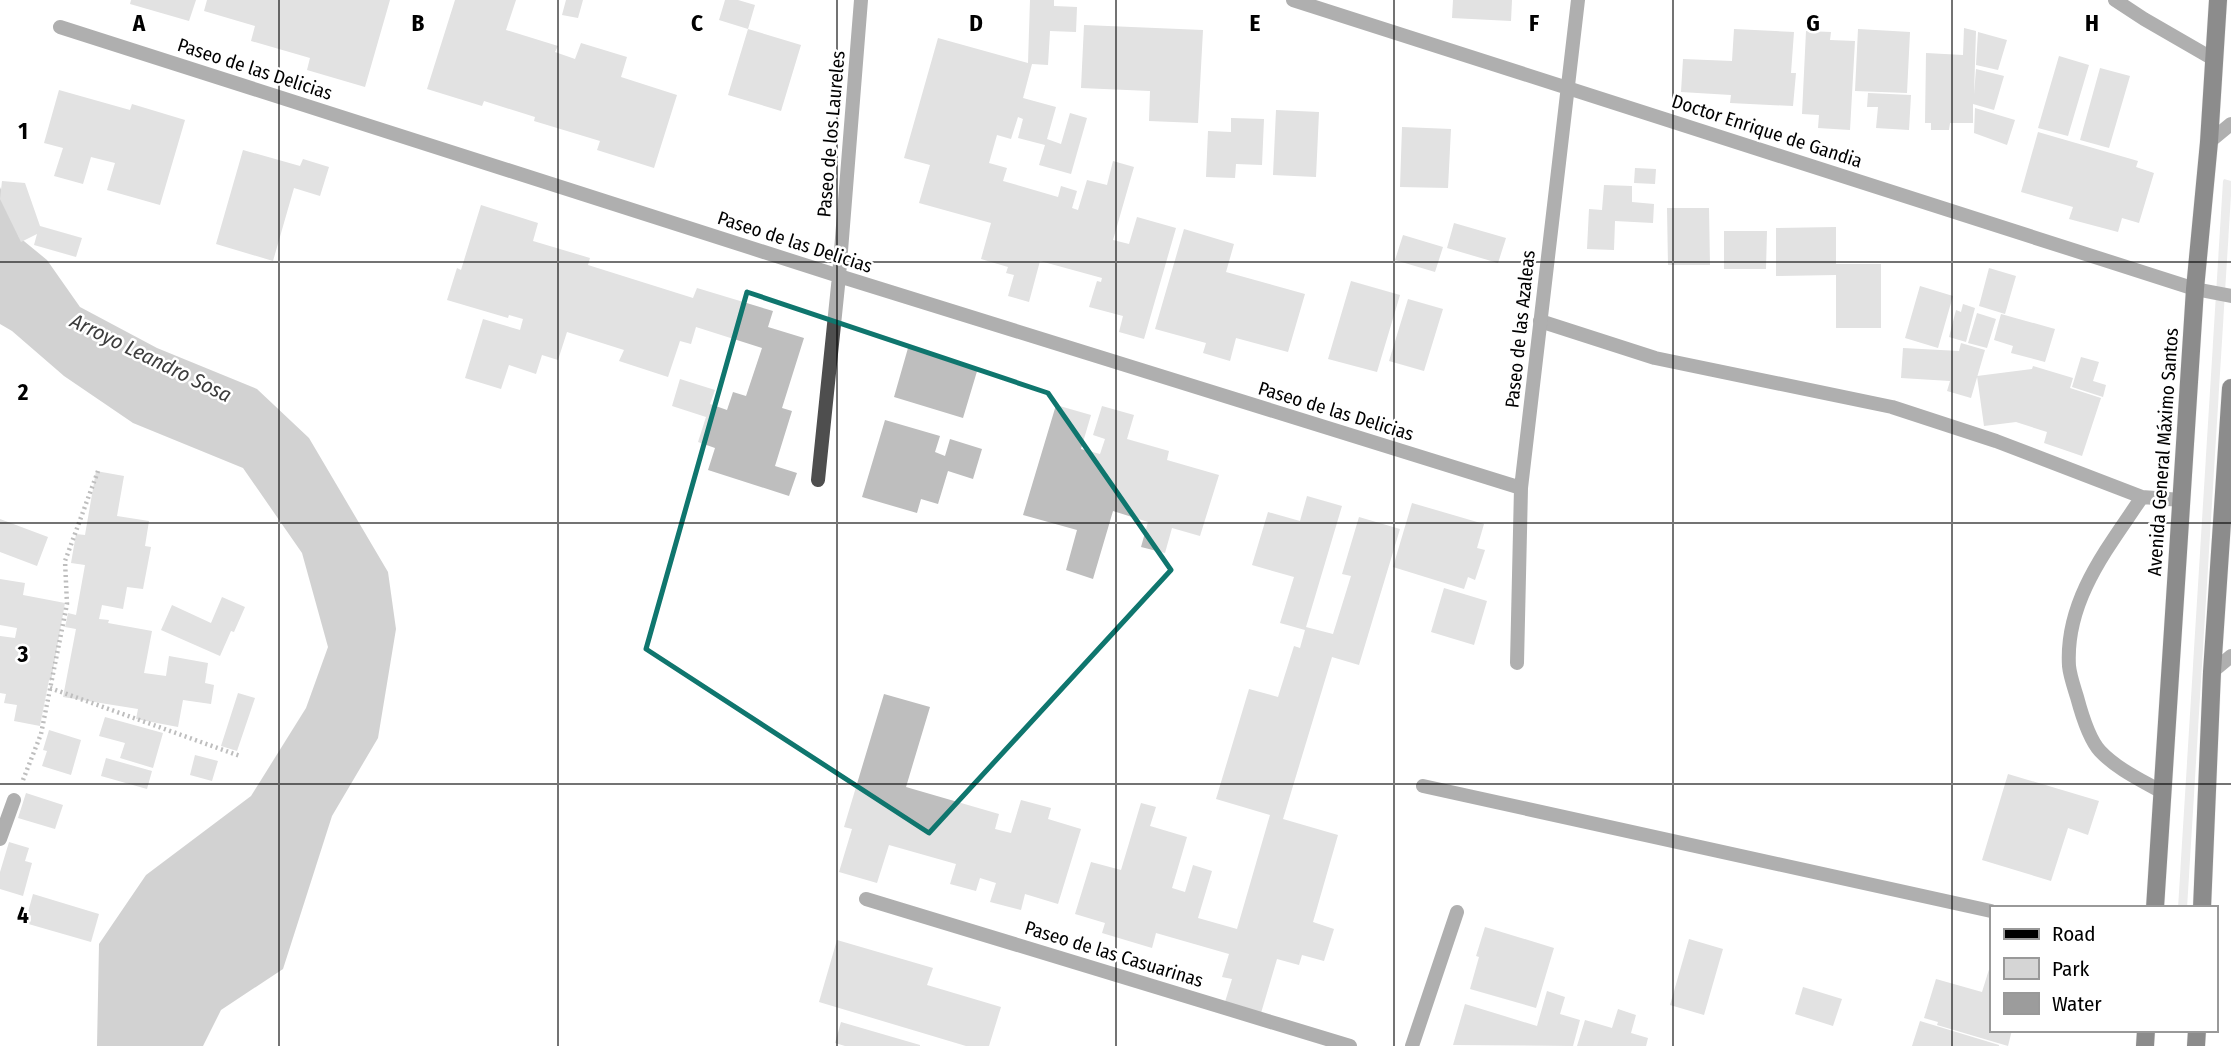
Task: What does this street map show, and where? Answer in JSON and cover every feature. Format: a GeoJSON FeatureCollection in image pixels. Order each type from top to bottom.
{"type":"FeatureCollection","features":[{"type":"Feature","properties":{"kind":"main road","name":"Avenida General Máximo Santos"},"geometry":{"type":"LineString","coordinates":[[2154,906],[2195,289],[2210,142],[2218,0]]}},
{"type":"Feature","properties":{"kind":"main road"},"geometry":{"type":"LineString","coordinates":[[2202,906],[2212,672],[2231,388]]}},
{"type":"Feature","properties":{"kind":"street","name":"Paseo de los Laureles"},"geometry":{"type":"LineString","coordinates":[[818,480],[839,276],[861,0]]}},
{"type":"Feature","properties":{"kind":"street","name":"Doctor Enrique de Gandia"},"geometry":{"type":"LineString","coordinates":[[1293,0],[2195,289],[2231,296]]}},
{"type":"Feature","properties":{"kind":"street","name":"Paseo de las Azaleas"},"geometry":{"type":"LineString","coordinates":[[1517,663],[1521,488],[1578,0]]}},
{"type":"Feature","properties":{"kind":"street"},"geometry":{"type":"LineString","coordinates":[[2115,0],[2215,60]]}},
{"type":"Feature","properties":{"kind":"street","name":"Paseo de las Delicias"},"geometry":{"type":"LineString","coordinates":[[60,27],[839,276],[1521,488]]}},
{"type":"Feature","properties":{"kind":"street"},"geometry":{"type":"LineString","coordinates":[[2210,142],[2231,124]]}},
{"type":"Feature","properties":{"kind":"street"},"geometry":{"type":"LineString","coordinates":[[1540,321],[1655,358],[1892,407],[1996,441],[2142,497],[2181,500]]}},
{"type":"Feature","properties":{"kind":"street"},"geometry":{"type":"LineString","coordinates":[[2142,497],[2091,575],[2076,609],[2070,638],[2069,667],[2081,712],[2098,749],[2120,768],[2162,792]]}},
{"type":"Feature","properties":{"kind":"street"},"geometry":{"type":"LineString","coordinates":[[2212,672],[2231,656]]}},
{"type":"Feature","properties":{"kind":"street"},"geometry":{"type":"LineString","coordinates":[[1423,786],[1990,911]]}},
{"type":"Feature","properties":{"kind":"street"},"geometry":{"type":"LineString","coordinates":[[0,839],[15,800]]}},
{"type":"Feature","properties":{"kind":"street","name":"Paseo de las Casuarinas"},"geometry":{"type":"LineString","coordinates":[[866,899],[1350,1046]]}},
{"type":"Feature","properties":{"kind":"street"},"geometry":{"type":"LineString","coordinates":[[1412,1046],[1457,912]]}},
{"type":"Feature","properties":{"kind":"path"},"geometry":{"type":"LineString","coordinates":[[15,800],[41,734],[67,604],[65,561],[98,471]]}},
{"type":"Feature","properties":{"kind":"path"},"geometry":{"type":"LineString","coordinates":[[50,688],[240,756]]}},
{"type":"Feature","properties":{"kind":"highlighted area"},"geometry":{"type":"Polygon","coordinates":[[[747,292],[1048,393],[1171,570],[929,833],[646,649],[747,292]]]}},
{"type":"Feature","properties":{"kind":"green space"},"geometry":{"type":"Polygon","coordinates":[[[2223,181],[2231,181],[2231,195],[2187,906],[2178,906],[2223,181]]]}},
{"type":"Feature","properties":{"kind":"water","name":"Arroyo Leandro Sosa"},"geometry":{"type":"Polygon","coordinates":[[[0,187],[19,237],[47,260],[80,307],[157,348],[257,389],[309,438],[388,572],[396,629],[378,738],[332,816],[283,969],[221,1010],[203,1046],[97,1046],[99,944],[146,875],[251,796],[306,708],[328,647],[302,553],[243,468],[133,423],[64,376],[12,331],[0,324],[0,187]]]}},
{"type":"Feature","properties":{"kind":"building"},"geometry":{"type":"Polygon","coordinates":[[[131,0],[196,0],[189,21],[130,4],[131,0]]]}},
{"type":"Feature","properties":{"kind":"building"},"geometry":{"type":"Polygon","coordinates":[[[207,0],[390,0],[365,87],[307,70],[310,58],[251,41],[255,26],[204,11],[207,0]]]}},
{"type":"Feature","properties":{"kind":"building"},"geometry":{"type":"Polygon","coordinates":[[[455,0],[516,0],[506,30],[558,46],[555,52],[575,59],[581,43],[627,57],[621,77],[677,95],[654,168],[597,150],[600,141],[534,121],[535,117],[484,101],[482,106],[427,89],[455,0]]]}},
{"type":"Feature","properties":{"kind":"building"},"geometry":{"type":"Polygon","coordinates":[[[566,0],[583,0],[578,18],[562,15],[566,0]]]}},
{"type":"Feature","properties":{"kind":"building"},"geometry":{"type":"Polygon","coordinates":[[[725,0],[738,0],[755,5],[748,29],[719,20],[725,0]]]}},
{"type":"Feature","properties":{"kind":"building"},"geometry":{"type":"Polygon","coordinates":[[[1030,0],[1054,0],[1054,6],[1077,7],[1076,32],[1050,31],[1048,65],[1032,64],[1023,98],[1056,107],[1047,139],[1061,144],[1070,113],[1087,118],[1071,174],[1039,165],[1045,145],[1018,138],[1023,119],[1018,117],[1011,139],[997,135],[989,163],[1007,168],[1003,181],[1058,197],[1061,186],[1077,191],[1072,208],[1078,210],[1087,180],[1107,185],[1113,161],[1134,167],[1113,240],[1129,244],[1137,217],[1176,228],[1144,339],[1119,332],[1123,316],[1089,307],[1097,281],[1101,282],[1102,278],[1040,261],[1029,302],[1008,296],[1014,275],[1006,273],[1008,267],[981,259],[991,223],[919,203],[930,165],[904,158],[938,38],[1028,63],[1030,0]]]}},
{"type":"Feature","properties":{"kind":"building"},"geometry":{"type":"Polygon","coordinates":[[[1453,0],[1512,0],[1511,21],[1452,18],[1453,0]]]}},
{"type":"Feature","properties":{"kind":"building"},"geometry":{"type":"Polygon","coordinates":[[[1084,25],[1203,30],[1198,123],[1149,121],[1150,91],[1081,88],[1084,25]]]}},
{"type":"Feature","properties":{"kind":"building"},"geometry":{"type":"Polygon","coordinates":[[[1964,28],[1976,31],[1974,95],[1976,69],[2004,76],[1994,110],[1973,104],[1973,123],[1950,123],[1949,130],[1931,130],[1931,123],[1925,123],[1926,53],[1963,55],[1964,28]]]}},
{"type":"Feature","properties":{"kind":"building"},"geometry":{"type":"Polygon","coordinates":[[[748,29],[801,45],[781,111],[728,95],[748,29]]]}},
{"type":"Feature","properties":{"kind":"building"},"geometry":{"type":"Polygon","coordinates":[[[1734,29],[1794,32],[1791,73],[1796,73],[1793,106],[1730,103],[1731,95],[1681,92],[1683,59],[1732,61],[1734,29]]]}},
{"type":"Feature","properties":{"kind":"building"},"geometry":{"type":"Polygon","coordinates":[[[1858,29],[1910,32],[1907,93],[1855,91],[1858,29]]]}},
{"type":"Feature","properties":{"kind":"building"},"geometry":{"type":"Polygon","coordinates":[[[1806,31],[1831,32],[1830,40],[1855,41],[1850,130],[1818,128],[1819,115],[1802,114],[1806,31]]]}},
{"type":"Feature","properties":{"kind":"building"},"geometry":{"type":"Polygon","coordinates":[[[1978,32],[2007,40],[1998,70],[1976,65],[1978,32]]]}},
{"type":"Feature","properties":{"kind":"building"},"geometry":{"type":"Polygon","coordinates":[[[2059,56],[2089,65],[2068,136],[2038,128],[2059,56]]]}},
{"type":"Feature","properties":{"kind":"building"},"geometry":{"type":"Polygon","coordinates":[[[2100,68],[2130,76],[2109,148],[2080,140],[2100,68]]]}},
{"type":"Feature","properties":{"kind":"building"},"geometry":{"type":"Polygon","coordinates":[[[59,90],[130,110],[132,104],[185,120],[160,205],[107,190],[115,163],[91,157],[83,184],[54,176],[63,148],[44,143],[59,90]]]}},
{"type":"Feature","properties":{"kind":"building"},"geometry":{"type":"Polygon","coordinates":[[[1868,93],[1911,95],[1909,130],[1876,128],[1878,107],[1867,107],[1868,93]]]}},
{"type":"Feature","properties":{"kind":"building"},"geometry":{"type":"Polygon","coordinates":[[[1975,108],[2015,120],[2007,145],[1974,133],[1975,108]]]}},
{"type":"Feature","properties":{"kind":"building"},"geometry":{"type":"Polygon","coordinates":[[[1276,110],[1319,112],[1316,177],[1273,175],[1276,110]]]}},
{"type":"Feature","properties":{"kind":"building"},"geometry":{"type":"Polygon","coordinates":[[[1231,118],[1264,119],[1262,165],[1236,164],[1235,178],[1206,177],[1208,131],[1231,132],[1231,118]]]}},
{"type":"Feature","properties":{"kind":"building"},"geometry":{"type":"Polygon","coordinates":[[[1402,127],[1451,129],[1448,188],[1400,187],[1402,127]]]}},
{"type":"Feature","properties":{"kind":"building"},"geometry":{"type":"Polygon","coordinates":[[[2038,132],[2138,161],[2136,167],[2154,173],[2139,223],[2122,218],[2118,232],[2069,219],[2073,207],[2021,192],[2038,132]]]}},
{"type":"Feature","properties":{"kind":"building"},"geometry":{"type":"Polygon","coordinates":[[[243,150],[300,166],[303,159],[329,167],[320,196],[294,188],[273,261],[216,244],[243,150]]]}},
{"type":"Feature","properties":{"kind":"building"},"geometry":{"type":"Polygon","coordinates":[[[1635,168],[1656,169],[1655,184],[1634,183],[1635,168]]]}},
{"type":"Feature","properties":{"kind":"building"},"geometry":{"type":"Polygon","coordinates":[[[2,181],[25,183],[40,226],[82,238],[76,257],[34,245],[37,234],[21,242],[0,199],[2,181]]]}},
{"type":"Feature","properties":{"kind":"building"},"geometry":{"type":"Polygon","coordinates":[[[1604,185],[1632,186],[1632,202],[1654,204],[1653,223],[1615,221],[1614,250],[1587,249],[1589,209],[1602,210],[1604,185]]]}},
{"type":"Feature","properties":{"kind":"building"},"geometry":{"type":"Polygon","coordinates":[[[481,205],[538,223],[533,241],[590,258],[588,265],[693,298],[697,288],[773,311],[768,327],[804,338],[782,408],[792,411],[775,466],[797,473],[789,496],[708,470],[715,448],[698,442],[706,417],[672,406],[680,379],[715,390],[710,404],[727,410],[733,392],[746,396],[762,348],[696,327],[691,344],[680,341],[668,377],[619,361],[624,350],[567,332],[558,360],[542,355],[536,374],[509,365],[501,389],[465,378],[483,319],[520,330],[523,319],[509,315],[508,318],[447,300],[457,268],[461,270],[481,205]]]}},
{"type":"Feature","properties":{"kind":"building"},"geometry":{"type":"Polygon","coordinates":[[[1667,208],[1709,208],[1710,265],[1668,265],[1667,208]]]}},
{"type":"Feature","properties":{"kind":"building"},"geometry":{"type":"Polygon","coordinates":[[[1454,223],[1506,238],[1498,263],[1447,248],[1454,223]]]}},
{"type":"Feature","properties":{"kind":"building"},"geometry":{"type":"Polygon","coordinates":[[[1836,227],[1836,264],[1881,264],[1881,328],[1836,328],[1836,275],[1776,276],[1776,228],[1836,227]]]}},
{"type":"Feature","properties":{"kind":"building"},"geometry":{"type":"Polygon","coordinates":[[[1184,229],[1234,244],[1226,272],[1305,294],[1288,352],[1236,338],[1230,361],[1203,353],[1206,343],[1155,329],[1184,229]]]}},
{"type":"Feature","properties":{"kind":"building"},"geometry":{"type":"Polygon","coordinates":[[[1724,231],[1767,231],[1766,269],[1724,269],[1724,231]]]}},
{"type":"Feature","properties":{"kind":"building"},"geometry":{"type":"Polygon","coordinates":[[[1403,235],[1443,247],[1435,272],[1395,260],[1403,235]]]}},
{"type":"Feature","properties":{"kind":"building"},"geometry":{"type":"Polygon","coordinates":[[[1989,268],[2016,276],[2005,314],[1979,306],[1989,268]]]}},
{"type":"Feature","properties":{"kind":"building"},"geometry":{"type":"Polygon","coordinates":[[[1351,281],[1400,295],[1377,372],[1328,359],[1351,281]]]}},
{"type":"Feature","properties":{"kind":"building"},"geometry":{"type":"Polygon","coordinates":[[[1920,286],[1953,296],[1938,348],[1905,338],[1920,286]]]}},
{"type":"Feature","properties":{"kind":"building"},"geometry":{"type":"Polygon","coordinates":[[[1408,299],[1443,309],[1424,371],[1389,361],[1408,299]]]}},
{"type":"Feature","properties":{"kind":"building"},"geometry":{"type":"Polygon","coordinates":[[[1963,304],[1975,308],[1966,342],[1949,337],[1956,310],[1961,312],[1963,304]]]}},
{"type":"Feature","properties":{"kind":"building"},"geometry":{"type":"Polygon","coordinates":[[[1977,313],[1996,319],[1987,348],[1968,343],[1977,313]]]}},
{"type":"Feature","properties":{"kind":"building"},"geometry":{"type":"Polygon","coordinates":[[[2001,314],[2055,329],[2045,362],[2011,353],[2013,346],[1994,340],[2001,314]]]}},
{"type":"Feature","properties":{"kind":"building"},"geometry":{"type":"Polygon","coordinates":[[[1961,343],[1985,350],[1971,398],[1947,391],[1950,381],[1901,378],[1903,348],[1959,351],[1961,343]]]}},
{"type":"Feature","properties":{"kind":"building"},"geometry":{"type":"Polygon","coordinates":[[[908,348],[978,368],[963,418],[894,397],[908,348]]]}},
{"type":"Feature","properties":{"kind":"building"},"geometry":{"type":"Polygon","coordinates":[[[2081,357],[2099,362],[2093,381],[2106,385],[2103,397],[2072,387],[2081,357]]]}},
{"type":"Feature","properties":{"kind":"building"},"geometry":{"type":"Polygon","coordinates":[[[2033,366],[2073,378],[2070,388],[2101,398],[2082,456],[2044,443],[2047,432],[2016,422],[1984,426],[1977,376],[2032,369],[2033,366]]]}},
{"type":"Feature","properties":{"kind":"building"},"geometry":{"type":"Polygon","coordinates":[[[1056,405],[1091,415],[1081,449],[1100,454],[1105,439],[1093,435],[1102,406],[1134,415],[1127,439],[1169,451],[1167,460],[1219,475],[1200,536],[1172,528],[1165,553],[1141,547],[1148,522],[1113,511],[1093,579],[1066,570],[1077,530],[1023,515],[1056,405]]]}},
{"type":"Feature","properties":{"kind":"building"},"geometry":{"type":"Polygon","coordinates":[[[885,420],[940,436],[935,452],[945,456],[950,439],[982,449],[973,479],[948,471],[938,504],[921,499],[917,513],[862,497],[885,420]]]}},
{"type":"Feature","properties":{"kind":"building"},"geometry":{"type":"Polygon","coordinates":[[[96,471],[124,476],[117,516],[149,521],[145,546],[151,547],[143,589],[127,587],[123,609],[102,605],[99,619],[152,631],[144,673],[166,676],[169,656],[208,663],[205,683],[214,685],[211,704],[183,700],[178,727],[136,719],[138,709],[63,697],[76,629],[65,627],[68,613],[76,615],[85,565],[71,563],[76,534],[85,535],[96,471]]]}},
{"type":"Feature","properties":{"kind":"building"},"geometry":{"type":"Polygon","coordinates":[[[1307,496],[1342,506],[1306,627],[1333,634],[1351,576],[1342,574],[1359,517],[1400,529],[1359,665],[1332,657],[1283,819],[1338,835],[1313,922],[1334,929],[1324,961],[1302,955],[1299,965],[1277,959],[1261,1013],[1225,1002],[1232,979],[1222,977],[1229,954],[1156,933],[1152,948],[1102,933],[1105,923],[1075,914],[1091,862],[1121,870],[1141,803],[1156,807],[1150,826],[1187,837],[1172,888],[1185,892],[1193,865],[1212,871],[1198,918],[1237,929],[1270,815],[1216,799],[1249,689],[1278,697],[1294,646],[1300,648],[1305,630],[1280,623],[1294,577],[1252,565],[1268,512],[1300,521],[1307,496]]]}},
{"type":"Feature","properties":{"kind":"building"},"geometry":{"type":"Polygon","coordinates":[[[1412,503],[1484,524],[1477,548],[1485,550],[1475,580],[1468,577],[1464,589],[1393,567],[1412,503]]]}},
{"type":"Feature","properties":{"kind":"building"},"geometry":{"type":"Polygon","coordinates":[[[0,519],[48,537],[37,566],[0,552],[0,519]]]}},
{"type":"Feature","properties":{"kind":"building"},"geometry":{"type":"Polygon","coordinates":[[[0,579],[25,583],[23,595],[65,603],[40,726],[14,721],[17,705],[4,703],[6,694],[0,693],[0,636],[15,638],[17,628],[0,625],[0,579]]]}},
{"type":"Feature","properties":{"kind":"building"},"geometry":{"type":"Polygon","coordinates":[[[1444,588],[1487,601],[1474,645],[1431,632],[1444,588]]]}},
{"type":"Feature","properties":{"kind":"building"},"geometry":{"type":"Polygon","coordinates":[[[222,597],[245,607],[220,656],[161,630],[172,605],[211,623],[222,597]]]}},
{"type":"Feature","properties":{"kind":"building"},"geometry":{"type":"Polygon","coordinates":[[[238,693],[255,698],[237,751],[221,746],[238,693]]]}},
{"type":"Feature","properties":{"kind":"building"},"geometry":{"type":"Polygon","coordinates":[[[884,694],[930,707],[906,787],[999,814],[995,829],[1011,833],[1021,800],[1051,808],[1048,819],[1081,829],[1058,904],[1025,894],[1021,910],[990,902],[996,883],[980,878],[976,891],[950,884],[956,864],[889,845],[877,883],[839,872],[852,829],[844,827],[884,694]]]}},
{"type":"Feature","properties":{"kind":"building"},"geometry":{"type":"Polygon","coordinates":[[[105,717],[163,733],[153,768],[120,758],[125,743],[99,736],[105,717]]]}},
{"type":"Feature","properties":{"kind":"building"},"geometry":{"type":"Polygon","coordinates":[[[49,730],[81,740],[71,775],[42,766],[49,730]]]}},
{"type":"Feature","properties":{"kind":"building"},"geometry":{"type":"Polygon","coordinates":[[[195,755],[218,761],[212,781],[190,775],[195,755]]]}},
{"type":"Feature","properties":{"kind":"building"},"geometry":{"type":"Polygon","coordinates":[[[106,758],[152,771],[147,789],[101,776],[106,758]]]}},
{"type":"Feature","properties":{"kind":"building"},"geometry":{"type":"Polygon","coordinates":[[[2008,774],[2099,801],[2088,835],[2068,828],[2051,881],[1982,860],[2008,774]]]}},
{"type":"Feature","properties":{"kind":"building"},"geometry":{"type":"Polygon","coordinates":[[[26,793],[63,805],[55,829],[18,818],[26,793]]]}},
{"type":"Feature","properties":{"kind":"building"},"geometry":{"type":"Polygon","coordinates":[[[9,842],[29,848],[25,861],[32,863],[23,896],[0,889],[0,872],[9,842]]]}},
{"type":"Feature","properties":{"kind":"building"},"geometry":{"type":"Polygon","coordinates":[[[33,894],[99,914],[91,942],[25,923],[33,894]]]}},
{"type":"Feature","properties":{"kind":"building"},"geometry":{"type":"Polygon","coordinates":[[[1485,927],[1554,948],[1536,1008],[1470,989],[1485,927]]]}},
{"type":"Feature","properties":{"kind":"building"},"geometry":{"type":"Polygon","coordinates":[[[1689,939],[1723,949],[1704,1015],[1670,1005],[1689,939]]]}},
{"type":"Feature","properties":{"kind":"building"},"geometry":{"type":"Polygon","coordinates":[[[837,940],[933,968],[927,985],[1001,1007],[989,1046],[966,1046],[819,1002],[837,940]]]}},
{"type":"Feature","properties":{"kind":"building"},"geometry":{"type":"Polygon","coordinates":[[[1990,966],[1990,1032],[2012,1032],[2008,1046],[1937,1025],[1938,1022],[1924,1018],[1936,979],[1982,992],[1990,966]]]}},
{"type":"Feature","properties":{"kind":"building"},"geometry":{"type":"Polygon","coordinates":[[[1803,987],[1842,999],[1833,1026],[1795,1014],[1803,987]]]}},
{"type":"Feature","properties":{"kind":"building"},"geometry":{"type":"Polygon","coordinates":[[[1547,991],[1565,997],[1560,1014],[1580,1020],[1573,1046],[1453,1045],[1465,1004],[1537,1026],[1547,991]]]}},
{"type":"Feature","properties":{"kind":"building"},"geometry":{"type":"Polygon","coordinates":[[[1618,1009],[1636,1015],[1631,1033],[1648,1038],[1646,1046],[1577,1046],[1585,1020],[1612,1028],[1618,1009]]]}},
{"type":"Feature","properties":{"kind":"building"},"geometry":{"type":"Polygon","coordinates":[[[1920,1021],[1999,1045],[1999,1046],[1912,1046],[1920,1021]]]}},
{"type":"Feature","properties":{"kind":"building"},"geometry":{"type":"Polygon","coordinates":[[[841,1022],[920,1046],[845,1046],[835,1043],[841,1022]]]}}]}
